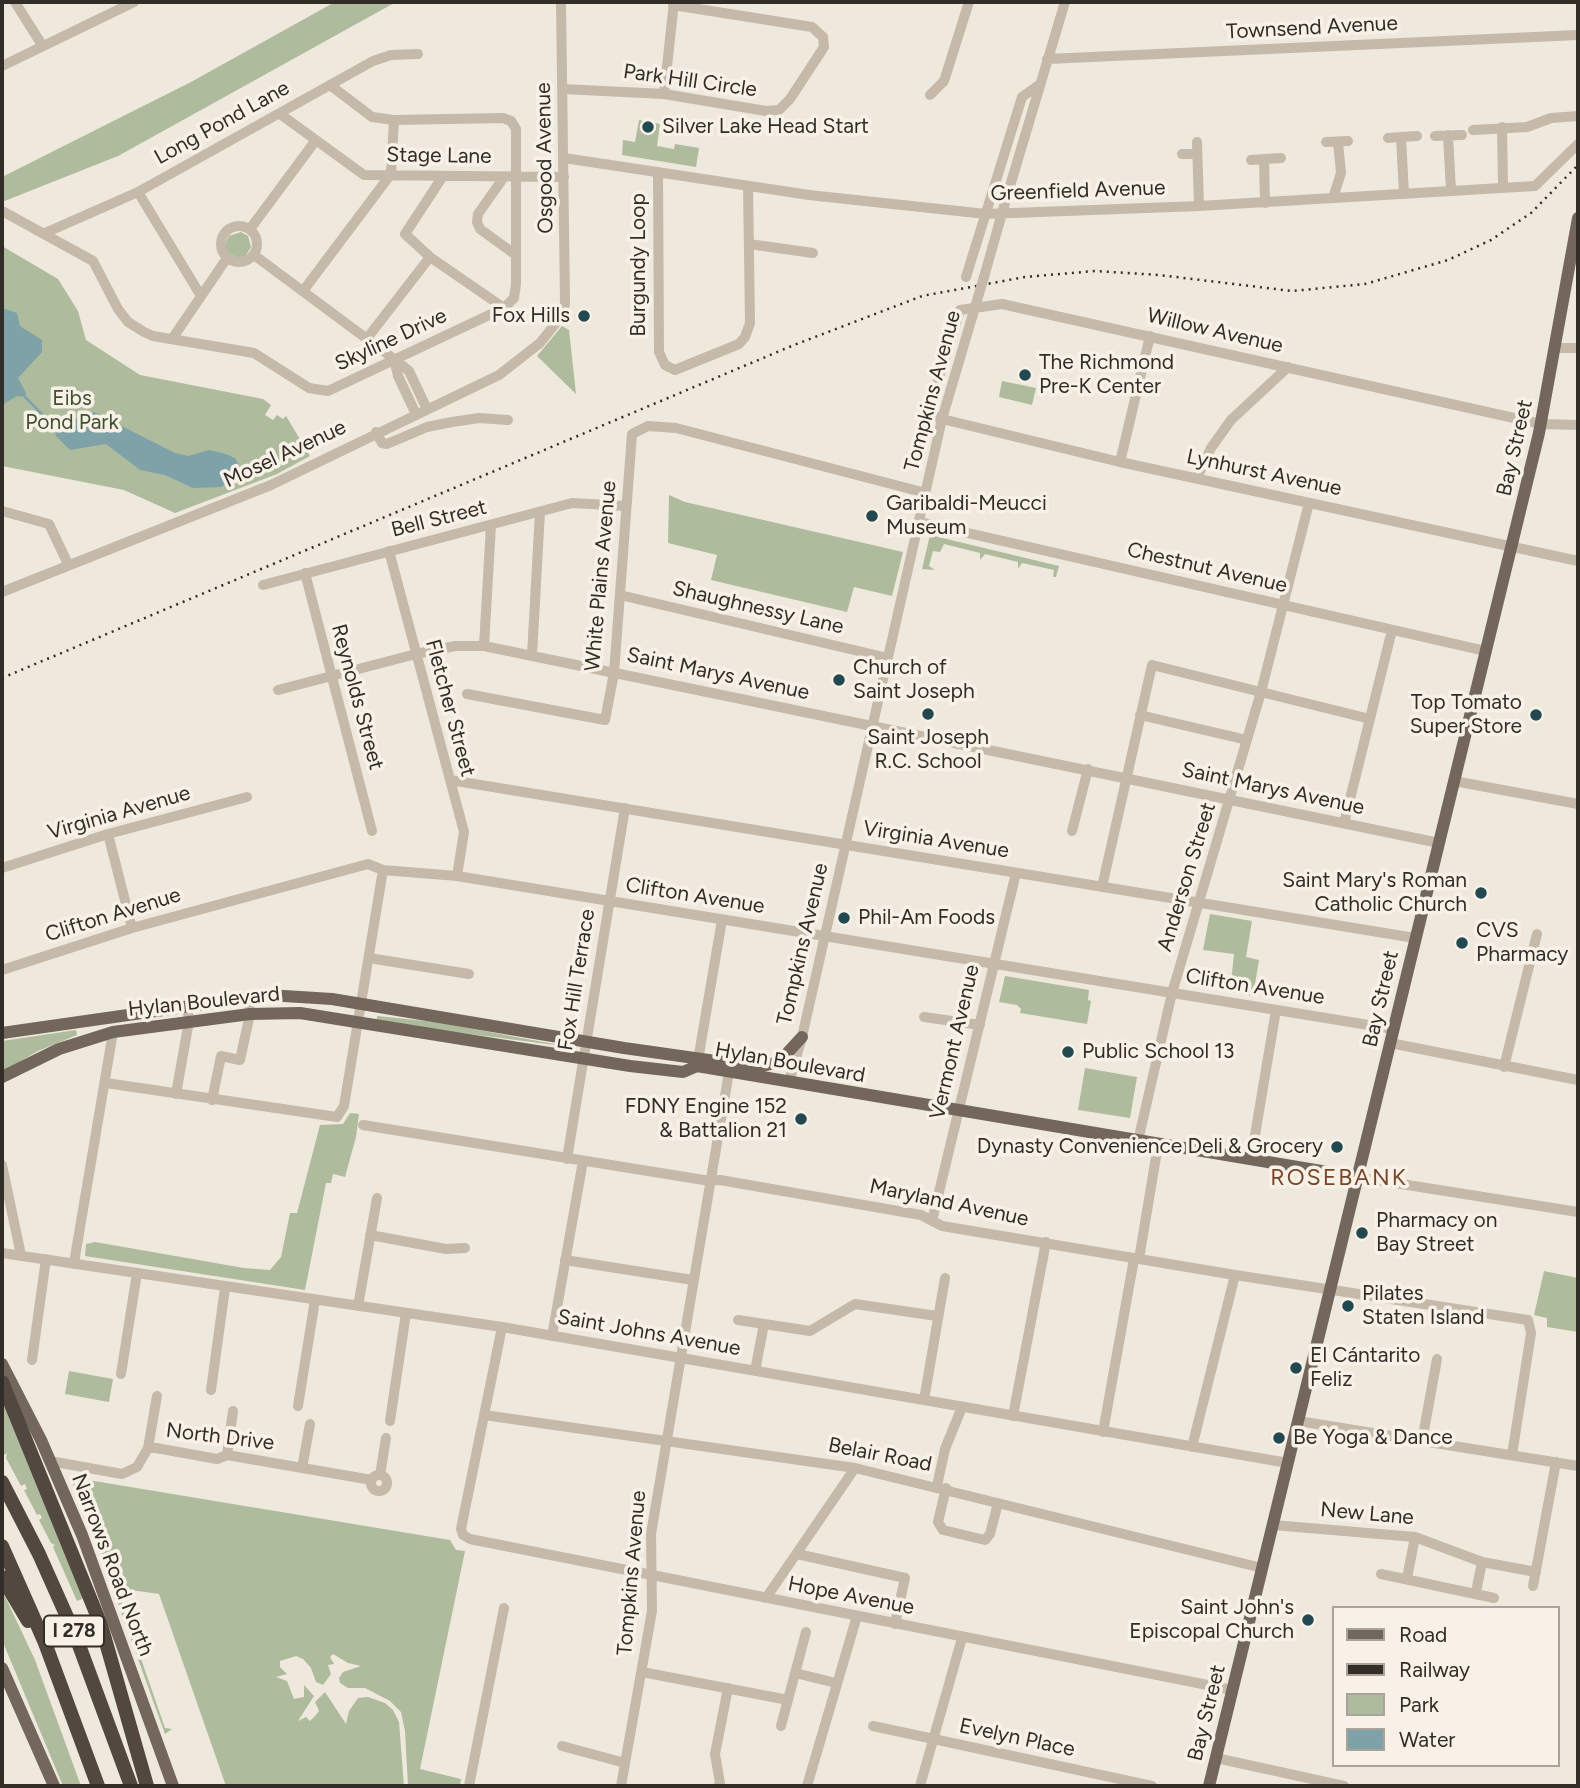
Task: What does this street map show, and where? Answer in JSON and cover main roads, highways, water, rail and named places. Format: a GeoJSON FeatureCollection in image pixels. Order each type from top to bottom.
{"type":"FeatureCollection","features":[{"type":"Feature","properties":{"kind":"highway"},"geometry":{"type":"LineString","coordinates":[[2,1382],[95,1610],[146,1786]]}},
{"type":"Feature","properties":{"kind":"highway","name":"I 278"},"geometry":{"type":"LineString","coordinates":[[2,1482],[42,1560],[76,1637],[131,1786]]}},
{"type":"Feature","properties":{"kind":"highway","name":"I 278"},"geometry":{"type":"LineString","coordinates":[[2,1546],[63,1686],[98,1786]]}},
{"type":"Feature","properties":{"kind":"highway"},"geometry":{"type":"LineString","coordinates":[[2,1577],[63,1686]]}},
{"type":"Feature","properties":{"kind":"main road","name":"Bay Street"},"geometry":{"type":"LineString","coordinates":[[1209,1786],[1541,424],[1578,218]]}},
{"type":"Feature","properties":{"kind":"main road","name":"Hylan Boulevard"},"geometry":{"type":"LineString","coordinates":[[2,1033],[249,996],[307,996],[586,1042],[698,1063],[729,1072],[959,1112],[1357,1177]]}},
{"type":"Feature","properties":{"kind":"main road","name":"Hylan Boulevard"},"geometry":{"type":"LineString","coordinates":[[2,1077],[51,1053],[114,1032],[250,1014],[300,1013],[683,1072],[698,1063]]}},
{"type":"Feature","properties":{"kind":"main road"},"geometry":{"type":"LineString","coordinates":[[698,1063],[764,1067],[779,1062],[802,1037]]}},
{"type":"Feature","properties":{"kind":"main road","name":"Narrows Road North"},"geometry":{"type":"LineString","coordinates":[[2,1364],[57,1474],[99,1576],[173,1786]]}},
{"type":"Feature","properties":{"kind":"main road"},"geometry":{"type":"LineString","coordinates":[[2,1668],[54,1786]]}},
{"type":"Feature","properties":{"kind":"water"},"geometry":{"type":"Polygon","coordinates":[[[2,308],[17,313],[20,326],[42,340],[42,352],[18,378],[26,393],[25,397],[17,396],[2,405],[2,308]]]}},
{"type":"Feature","properties":{"kind":"water"},"geometry":{"type":"Polygon","coordinates":[[[94,412],[175,453],[188,456],[209,450],[223,453],[235,458],[241,469],[234,480],[221,487],[193,488],[165,475],[140,470],[106,444],[70,450],[55,435],[61,425],[94,412]]]}},
{"type":"Feature","properties":{"kind":"waterway"},"geometry":{"type":"LineString","coordinates":[[25,397],[57,429]]}},
{"type":"Feature","properties":{"kind":"railway"},"geometry":{"type":"LineString","coordinates":[[2,678],[794,345],[922,296],[1025,277],[1095,271],[1159,275],[1292,291],[1365,284],[1448,260],[1491,240],[1531,213],[1578,165]]}},
{"type":"Feature","properties":{"kind":"place","name":"Silver Lake Head Start"},"geometry":{"type":"Point","coordinates":[648,127]}},
{"type":"Feature","properties":{"kind":"place","name":"Fox Hills"},"geometry":{"type":"Point","coordinates":[584,316]}},
{"type":"Feature","properties":{"kind":"place","name":"The Richmond Pre-K Center"},"geometry":{"type":"Point","coordinates":[1025,375]}},
{"type":"Feature","properties":{"kind":"place","name":"Garibaldi-Meucci Museum"},"geometry":{"type":"Point","coordinates":[872,516]}},
{"type":"Feature","properties":{"kind":"place","name":"Church of Saint Joseph"},"geometry":{"type":"Point","coordinates":[839,680]}},
{"type":"Feature","properties":{"kind":"place","name":"Saint Joseph R.C. School"},"geometry":{"type":"Point","coordinates":[928,714]}},
{"type":"Feature","properties":{"kind":"place","name":"Top Tomato Super Store"},"geometry":{"type":"Point","coordinates":[1536,715]}},
{"type":"Feature","properties":{"kind":"place","name":"Saint Mary's Roman Catholic Church"},"geometry":{"type":"Point","coordinates":[1481,893]}},
{"type":"Feature","properties":{"kind":"place","name":"Phil-Am Foods"},"geometry":{"type":"Point","coordinates":[844,918]}},
{"type":"Feature","properties":{"kind":"place","name":"CVS Pharmacy"},"geometry":{"type":"Point","coordinates":[1462,943]}},
{"type":"Feature","properties":{"kind":"place","name":"Public School 13"},"geometry":{"type":"Point","coordinates":[1068,1052]}},
{"type":"Feature","properties":{"kind":"place","name":"FDNY Engine 152 & Battalion 21"},"geometry":{"type":"Point","coordinates":[801,1119]}},
{"type":"Feature","properties":{"kind":"place","name":"Dynasty Convenience Deli & Grocery"},"geometry":{"type":"Point","coordinates":[1337,1147]}},
{"type":"Feature","properties":{"kind":"place","name":"Pharmacy on Bay Street"},"geometry":{"type":"Point","coordinates":[1362,1233]}},
{"type":"Feature","properties":{"kind":"place","name":"Pilates Staten Island"},"geometry":{"type":"Point","coordinates":[1348,1306]}},
{"type":"Feature","properties":{"kind":"place","name":"El Cántarito Feliz"},"geometry":{"type":"Point","coordinates":[1296,1368]}},
{"type":"Feature","properties":{"kind":"place","name":"Be Yoga & Dance"},"geometry":{"type":"Point","coordinates":[1279,1438]}},
{"type":"Feature","properties":{"kind":"place","name":"Saint John's Episcopal Church"},"geometry":{"type":"Point","coordinates":[1308,1620]}},
{"type":"Feature","properties":{"kind":"district","name":"ROSEBANK"},"geometry":{"type":"Point","coordinates":[1339,1178]}},
{"type":"Feature","properties":{"kind":"park label","name":"Eibs Pond Park"},"geometry":{"type":"Point","coordinates":[72,411]}}]}
